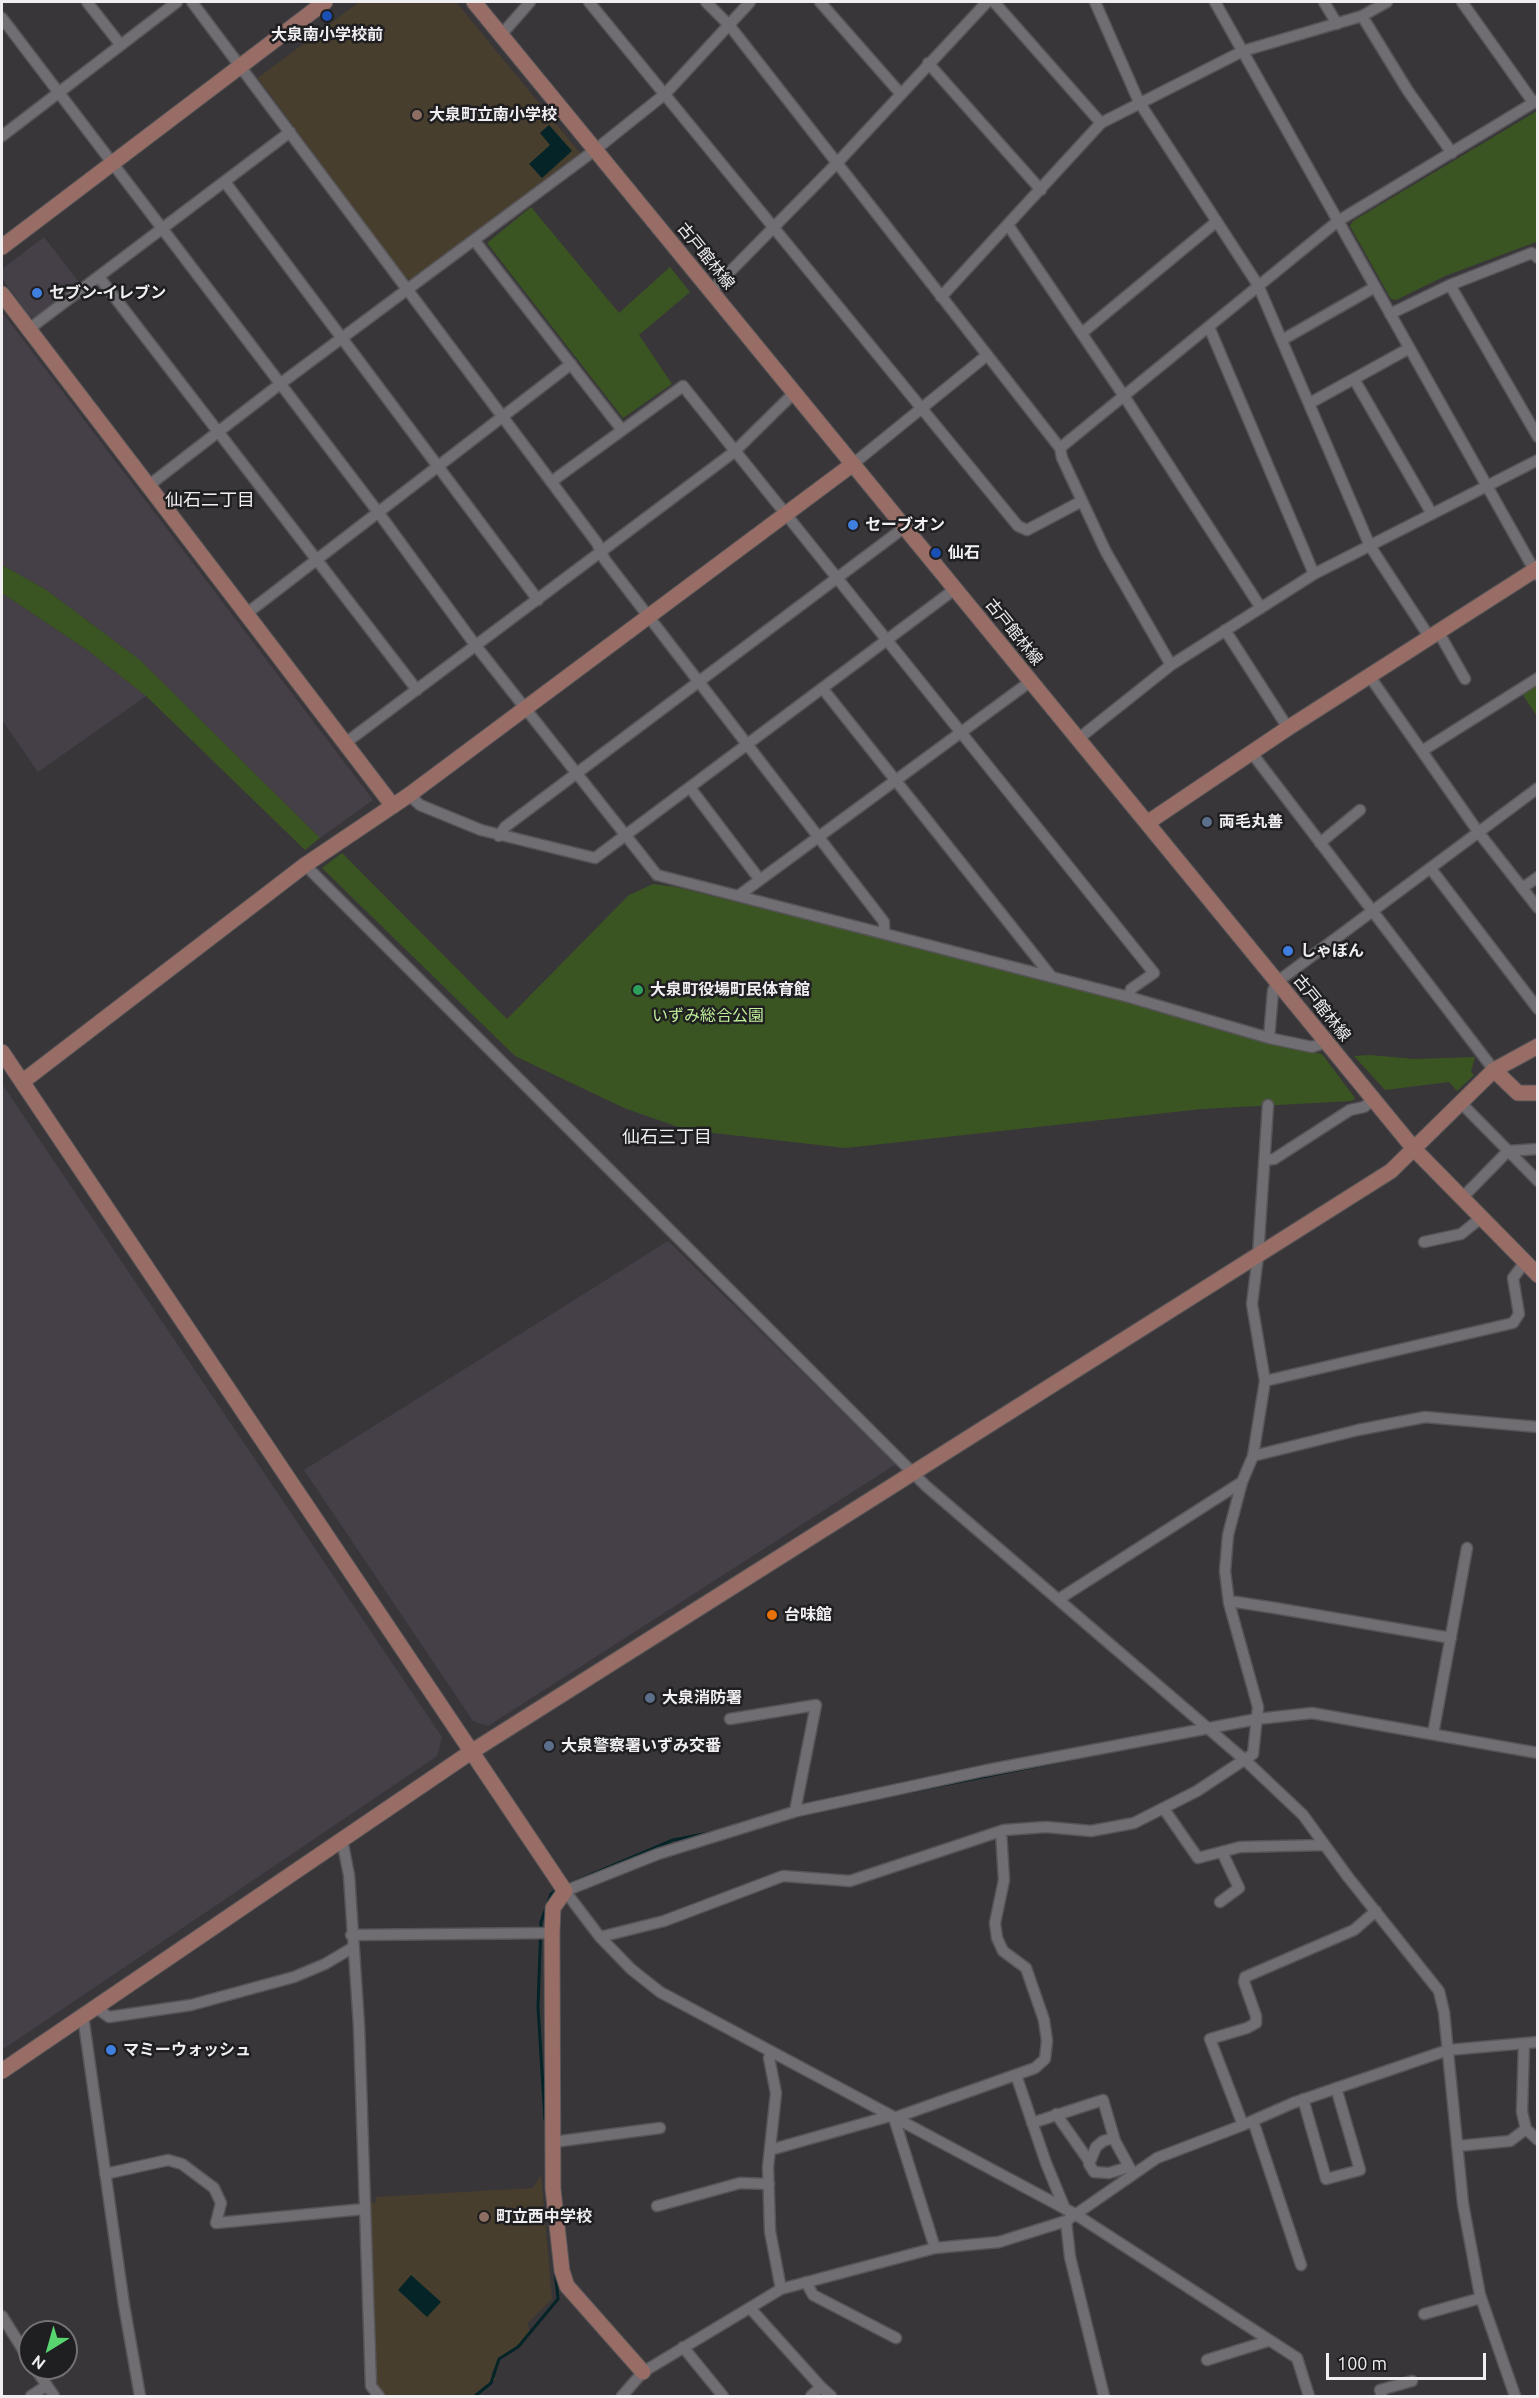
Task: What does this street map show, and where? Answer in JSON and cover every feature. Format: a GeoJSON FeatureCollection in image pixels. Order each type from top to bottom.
{"type":"FeatureCollection","features":[{"type":"Feature","properties":{"kind":"street"},"geometry":{"type":"LineString","coordinates":[[87,2],[120,44]]}},
{"type":"Feature","properties":{"kind":"street"},"geometry":{"type":"LineString","coordinates":[[2,136],[177,2]]}},
{"type":"Feature","properties":{"kind":"street"},"geometry":{"type":"LineString","coordinates":[[192,2],[241,64],[650,616],[884,922],[884,933]]}},
{"type":"Feature","properties":{"kind":"street"},"geometry":{"type":"LineString","coordinates":[[2,247],[111,162],[325,2]]}},
{"type":"Feature","properties":{"kind":"street","name":"古戸館林線"},"geometry":{"type":"LineString","coordinates":[[474,2],[1415,1150],[1538,1275]]}},
{"type":"Feature","properties":{"kind":"street"},"geometry":{"type":"LineString","coordinates":[[501,35],[530,2]]}},
{"type":"Feature","properties":{"kind":"street"},"geometry":{"type":"LineString","coordinates":[[589,2],[1022,529],[1027,530],[1082,501]]}},
{"type":"Feature","properties":{"kind":"street"},"geometry":{"type":"LineString","coordinates":[[706,2],[729,25],[1060,448],[1062,458],[1106,552],[1172,665]]}},
{"type":"Feature","properties":{"kind":"street"},"geometry":{"type":"LineString","coordinates":[[148,486],[279,385],[595,150],[665,94],[750,2]]}},
{"type":"Feature","properties":{"kind":"street"},"geometry":{"type":"LineString","coordinates":[[820,2],[900,93]]}},
{"type":"Feature","properties":{"kind":"street"},"geometry":{"type":"LineString","coordinates":[[711,291],[837,163],[987,2]]}},
{"type":"Feature","properties":{"kind":"street"},"geometry":{"type":"LineString","coordinates":[[994,2],[1101,123]]}},
{"type":"Feature","properties":{"kind":"street"},"geometry":{"type":"LineString","coordinates":[[1095,2],[1139,102],[1258,285],[1370,546],[1466,679]]}},
{"type":"Feature","properties":{"kind":"street"},"geometry":{"type":"LineString","coordinates":[[1147,823],[1288,728],[1536,571],[1408,349],[1215,2]]}},
{"type":"Feature","properties":{"kind":"street"},"geometry":{"type":"LineString","coordinates":[[1324,2],[1336,24]]}},
{"type":"Feature","properties":{"kind":"street"},"geometry":{"type":"LineString","coordinates":[[941,297],[1101,123],[1243,51],[1362,16],[1388,2]]}},
{"type":"Feature","properties":{"kind":"street"},"geometry":{"type":"LineString","coordinates":[[1060,448],[1338,221],[1535,101],[1462,2]]}},
{"type":"Feature","properties":{"kind":"street"},"geometry":{"type":"LineString","coordinates":[[1362,16],[1408,91],[1452,153]]}},
{"type":"Feature","properties":{"kind":"street"},"geometry":{"type":"LineString","coordinates":[[2,18],[279,385],[378,512],[476,646],[657,875],[1051,976],[1269,1038],[1312,1047],[1327,1042]]}},
{"type":"Feature","properties":{"kind":"street"},"geometry":{"type":"LineString","coordinates":[[928,63],[1041,190]]}},
{"type":"Feature","properties":{"kind":"street"},"geometry":{"type":"LineString","coordinates":[[30,328],[290,132]]}},
{"type":"Feature","properties":{"kind":"street"},"geometry":{"type":"LineString","coordinates":[[225,182],[440,465],[538,600]]}},
{"type":"Feature","properties":{"kind":"street"},"geometry":{"type":"LineString","coordinates":[[1082,333],[1216,222]]}},
{"type":"Feature","properties":{"kind":"street"},"geometry":{"type":"LineString","coordinates":[[1008,225],[1124,396],[1261,608]]}},
{"type":"Feature","properties":{"kind":"street"},"geometry":{"type":"LineString","coordinates":[[474,240],[622,430]]}},
{"type":"Feature","properties":{"kind":"street"},"geometry":{"type":"LineString","coordinates":[[1390,314],[1450,285],[1532,253],[1538,258]]}},
{"type":"Feature","properties":{"kind":"street"},"geometry":{"type":"LineString","coordinates":[[99,277],[417,690]]}},
{"type":"Feature","properties":{"kind":"street"},"geometry":{"type":"LineString","coordinates":[[1450,285],[1538,437]]}},
{"type":"Feature","properties":{"kind":"street"},"geometry":{"type":"LineString","coordinates":[[1282,340],[1375,287]]}},
{"type":"Feature","properties":{"kind":"street"},"geometry":{"type":"LineString","coordinates":[[2,294],[393,806]]}},
{"type":"Feature","properties":{"kind":"street"},"geometry":{"type":"LineString","coordinates":[[1209,327],[1314,574]]}},
{"type":"Feature","properties":{"kind":"street"},"geometry":{"type":"LineString","coordinates":[[1310,403],[1408,349]]}},
{"type":"Feature","properties":{"kind":"street"},"geometry":{"type":"LineString","coordinates":[[22,1083],[305,865],[409,795],[853,464],[986,356]]}},
{"type":"Feature","properties":{"kind":"street"},"geometry":{"type":"LineString","coordinates":[[246,614],[571,364]]}},
{"type":"Feature","properties":{"kind":"street"},"geometry":{"type":"LineString","coordinates":[[1354,379],[1432,514]]}},
{"type":"Feature","properties":{"kind":"street"},"geometry":{"type":"LineString","coordinates":[[551,483],[683,386],[1154,973],[1131,989],[1129,997]]}},
{"type":"Feature","properties":{"kind":"street"},"geometry":{"type":"LineString","coordinates":[[344,744],[734,452],[794,393]]}},
{"type":"Feature","properties":{"kind":"street"},"geometry":{"type":"LineString","coordinates":[[1078,739],[1172,665],[1314,574],[1538,460]]}},
{"type":"Feature","properties":{"kind":"street"},"geometry":{"type":"LineString","coordinates":[[499,836],[505,826],[838,579],[904,527]]}},
{"type":"Feature","properties":{"kind":"street"},"geometry":{"type":"LineString","coordinates":[[409,795],[427,808],[499,836],[595,858],[627,837],[956,589]]}},
{"type":"Feature","properties":{"kind":"street"},"geometry":{"type":"LineString","coordinates":[[1225,630],[1288,728]]}},
{"type":"Feature","properties":{"kind":"street"},"geometry":{"type":"LineString","coordinates":[[1370,677],[1479,833],[1538,908]]}},
{"type":"Feature","properties":{"kind":"street"},"geometry":{"type":"LineString","coordinates":[[1422,751],[1538,678]]}},
{"type":"Feature","properties":{"kind":"street"},"geometry":{"type":"LineString","coordinates":[[738,896],[1031,681]]}},
{"type":"Feature","properties":{"kind":"street"},"geometry":{"type":"LineString","coordinates":[[823,689],[1051,976]]}},
{"type":"Feature","properties":{"kind":"street"},"geometry":{"type":"LineString","coordinates":[[1251,752],[1494,1070],[1518,1093],[1538,1093]]}},
{"type":"Feature","properties":{"kind":"street"},"geometry":{"type":"LineString","coordinates":[[1269,1038],[1273,991],[1277,982],[1538,788]]}},
{"type":"Feature","properties":{"kind":"street"},"geometry":{"type":"LineString","coordinates":[[691,789],[760,880]]}},
{"type":"Feature","properties":{"kind":"street"},"geometry":{"type":"LineString","coordinates":[[1320,843],[1360,810]]}},
{"type":"Feature","properties":{"kind":"street"},"geometry":{"type":"LineString","coordinates":[[305,865],[914,1474],[1246,1761],[1303,1815],[1439,1991],[1444,2012],[1463,2204],[1481,2298],[1515,2397]]}},
{"type":"Feature","properties":{"kind":"street"},"geometry":{"type":"LineString","coordinates":[[1431,869],[1538,1009]]}},
{"type":"Feature","properties":{"kind":"street"},"geometry":{"type":"LineString","coordinates":[[1522,888],[1538,877]]}},
{"type":"Feature","properties":{"kind":"street"},"geometry":{"type":"LineString","coordinates":[[2,2071],[471,1752],[1391,1171],[1462,1104],[1494,1070],[1538,1046]]}},
{"type":"Feature","properties":{"kind":"street"},"geometry":{"type":"LineString","coordinates":[[2,1052],[565,1891],[600,1937],[631,1969],[660,1992],[1069,2215],[1297,2358],[1309,2397]]}},
{"type":"Feature","properties":{"kind":"street"},"geometry":{"type":"LineString","coordinates":[[1265,1160],[1274,1159],[1350,1110],[1364,1107],[1374,1100]]}},
{"type":"Feature","properties":{"kind":"street"},"geometry":{"type":"LineString","coordinates":[[1462,1104],[1538,1181]]}},
{"type":"Feature","properties":{"kind":"street"},"geometry":{"type":"LineString","coordinates":[[600,1937],[664,1921],[783,1876],[849,1881],[1001,1831],[1046,1827],[1091,1830],[1134,1823],[1164,1809],[1246,1761],[1253,1754],[1257,1719],[1255,1691],[1229,1603],[1225,1571],[1228,1535],[1242,1482],[1253,1456],[1264,1381],[1252,1304],[1258,1256],[1268,1105]]}},
{"type":"Feature","properties":{"kind":"street"},"geometry":{"type":"LineString","coordinates":[[1462,1198],[1508,1151],[1538,1149]]}},
{"type":"Feature","properties":{"kind":"street"},"geometry":{"type":"LineString","coordinates":[[1424,1242],[1461,1234],[1481,1218]]}},
{"type":"Feature","properties":{"kind":"street"},"geometry":{"type":"LineString","coordinates":[[1264,1381],[1513,1323],[1519,1314],[1513,1278],[1525,1262]]}},
{"type":"Feature","properties":{"kind":"street"},"geometry":{"type":"LineString","coordinates":[[1253,1456],[1358,1430],[1425,1418],[1538,1427]]}},
{"type":"Feature","properties":{"kind":"street"},"geometry":{"type":"LineString","coordinates":[[1059,1599],[1242,1482]]}},
{"type":"Feature","properties":{"kind":"street"},"geometry":{"type":"LineString","coordinates":[[1433,1734],[1467,1548]]}},
{"type":"Feature","properties":{"kind":"street"},"geometry":{"type":"LineString","coordinates":[[1229,1603],[1275,1608],[1450,1638]]}},
{"type":"Feature","properties":{"kind":"street"},"geometry":{"type":"LineString","coordinates":[[730,1719],[816,1705],[795,1811]]}},
{"type":"Feature","properties":{"kind":"street"},"geometry":{"type":"LineString","coordinates":[[644,2372],[567,2286],[562,2271],[557,2238],[553,2142],[552,1933],[553,1908],[565,1891],[658,1854],[795,1811],[987,1770],[1257,1719],[1312,1713],[1538,1753]]}},
{"type":"Feature","properties":{"kind":"street"},"geometry":{"type":"LineString","coordinates":[[1164,1809],[1198,1858],[1251,1846],[1324,1845]]}},
{"type":"Feature","properties":{"kind":"street"},"geometry":{"type":"LineString","coordinates":[[770,2150],[892,2117],[1035,2068],[1045,2059],[1047,2041],[1044,2020],[1026,1968],[1002,1951],[997,1938],[995,1923],[1004,1880],[1001,1831]]}},
{"type":"Feature","properties":{"kind":"street"},"geometry":{"type":"LineString","coordinates":[[342,1840],[349,1875],[351,1935],[359,2026],[371,2386],[379,2397]]}},
{"type":"Feature","properties":{"kind":"street"},"geometry":{"type":"LineString","coordinates":[[1220,1902],[1239,1888],[1222,1852]]}},
{"type":"Feature","properties":{"kind":"street"},"geometry":{"type":"LineString","coordinates":[[1301,2265],[1248,2123],[1210,2039],[1248,2028],[1256,2023],[1256,2016],[1244,1982],[1245,1977],[1354,1930],[1376,1911]]}},
{"type":"Feature","properties":{"kind":"street"},"geometry":{"type":"LineString","coordinates":[[351,1935],[552,1933]]}},
{"type":"Feature","properties":{"kind":"street"},"geometry":{"type":"LineString","coordinates":[[89,2012],[109,2017],[191,2005],[294,1977],[325,1964],[352,1948]]}},
{"type":"Feature","properties":{"kind":"street"},"geometry":{"type":"LineString","coordinates":[[89,2012],[105,2174],[140,2397]]}},
{"type":"Feature","properties":{"kind":"street"},"geometry":{"type":"LineString","coordinates":[[622,2397],[644,2372],[781,2289],[935,2248],[999,2242],[1069,2215],[1131,2170],[1157,2157],[1248,2123],[1303,2099],[1448,2050],[1538,2042]]}},
{"type":"Feature","properties":{"kind":"street"},"geometry":{"type":"LineString","coordinates":[[1524,2044],[1522,2112],[1526,2128],[1538,2140]]}},
{"type":"Feature","properties":{"kind":"street"},"geometry":{"type":"LineString","coordinates":[[771,2053],[776,2093],[770,2150],[770,2230],[781,2289]]}},
{"type":"Feature","properties":{"kind":"street"},"geometry":{"type":"LineString","coordinates":[[1016,2075],[1069,2215],[1070,2257],[1104,2397]]}},
{"type":"Feature","properties":{"kind":"street"},"geometry":{"type":"LineString","coordinates":[[1303,2099],[1326,2179],[1360,2170],[1336,2088]]}},
{"type":"Feature","properties":{"kind":"street"},"geometry":{"type":"LineString","coordinates":[[1032,2122],[1103,2100],[1114,2138],[1131,2170]]}},
{"type":"Feature","properties":{"kind":"street"},"geometry":{"type":"LineString","coordinates":[[1056,2114],[1095,2172],[1131,2170]]}},
{"type":"Feature","properties":{"kind":"street"},"geometry":{"type":"LineString","coordinates":[[892,2117],[935,2248]]}},
{"type":"Feature","properties":{"kind":"street"},"geometry":{"type":"LineString","coordinates":[[553,2142],[660,2128]]}},
{"type":"Feature","properties":{"kind":"street"},"geometry":{"type":"LineString","coordinates":[[1457,2146],[1510,2141],[1526,2128]]}},
{"type":"Feature","properties":{"kind":"street"},"geometry":{"type":"LineString","coordinates":[[1089,2161],[1096,2147],[1103,2141],[1114,2138]]}},
{"type":"Feature","properties":{"kind":"street"},"geometry":{"type":"LineString","coordinates":[[105,2174],[168,2160],[182,2164],[214,2188],[220,2204],[216,2223],[364,2210]]}},
{"type":"Feature","properties":{"kind":"street"},"geometry":{"type":"LineString","coordinates":[[657,2206],[740,2183],[769,2184]]}},
{"type":"Feature","properties":{"kind":"street"},"geometry":{"type":"LineString","coordinates":[[806,2282],[813,2295],[896,2337]]}},
{"type":"Feature","properties":{"kind":"street"},"geometry":{"type":"LineString","coordinates":[[1424,2314],[1481,2298]]}},
{"type":"Feature","properties":{"kind":"street"},"geometry":{"type":"LineString","coordinates":[[750,2308],[831,2397]]}},
{"type":"Feature","properties":{"kind":"street"},"geometry":{"type":"LineString","coordinates":[[2,2316],[18,2342]]}},
{"type":"Feature","properties":{"kind":"street"},"geometry":{"type":"LineString","coordinates":[[1207,2360],[1268,2341]]}},
{"type":"Feature","properties":{"kind":"street"},"geometry":{"type":"LineString","coordinates":[[683,2347],[723,2397]]}},
{"type":"Feature","properties":{"kind":"street"},"geometry":{"type":"LineString","coordinates":[[42,2380],[54,2397]]}},
{"type":"Feature","properties":{"kind":"street"},"geometry":{"type":"LineString","coordinates":[[1382,2397],[1380,2390],[1412,2381]]}},
{"type":"Feature","properties":{"kind":"street"},"geometry":{"type":"LineString","coordinates":[[31,2397],[46,2386]]}},
{"type":"Feature","properties":{"kind":"street"},"geometry":{"type":"LineString","coordinates":[[811,2397],[821,2387]]}},
{"type":"Feature","properties":{"kind":"shaded area","name":"大泉町立南小学校"},"geometry":{"type":"Polygon","coordinates":[[[359,2],[456,2],[580,153],[412,279],[405,278],[258,78],[359,2]]]}},
{"type":"Feature","properties":{"kind":"shaded area"},"geometry":{"type":"Polygon","coordinates":[[[44,237],[81,285],[35,318],[29,316],[2,278],[2,269],[44,237]]]}},
{"type":"Feature","properties":{"kind":"shaded area"},"geometry":{"type":"Polygon","coordinates":[[[2,312],[373,800],[320,838],[140,660],[45,589],[2,565],[2,312]]]}},
{"type":"Feature","properties":{"kind":"shaded area"},"geometry":{"type":"Polygon","coordinates":[[[2,593],[90,652],[146,696],[38,772],[2,720],[2,593]]]}},
{"type":"Feature","properties":{"kind":"shaded area"},"geometry":{"type":"Polygon","coordinates":[[[2,1084],[442,1737],[437,1756],[2,2050],[2,1084]]]}},
{"type":"Feature","properties":{"kind":"shaded area"},"geometry":{"type":"Polygon","coordinates":[[[668,1241],[896,1464],[488,1726],[473,1721],[304,1470],[668,1241]]]}},
{"type":"Feature","properties":{"kind":"shaded area"},"geometry":{"type":"Polygon","coordinates":[[[541,2175],[552,2299],[528,2323],[530,2336],[501,2357],[491,2373],[496,2379],[474,2396],[386,2396],[374,2382],[368,2199],[375,2204],[376,2197],[533,2188],[541,2175]]]}},
{"type":"Feature","properties":{"kind":"green space"},"geometry":{"type":"Polygon","coordinates":[[[1537,111],[1537,244],[1536,242],[1445,276],[1396,300],[1391,299],[1350,226],[1353,221],[1537,111]]]}},
{"type":"Feature","properties":{"kind":"green space"},"geometry":{"type":"Polygon","coordinates":[[[531,207],[619,313],[670,267],[690,292],[639,335],[672,384],[623,418],[487,243],[531,207]]]}},
{"type":"Feature","properties":{"kind":"green space"},"geometry":{"type":"Polygon","coordinates":[[[2,565],[45,589],[140,660],[320,838],[305,850],[146,696],[90,652],[2,593],[2,565]]]}},
{"type":"Feature","properties":{"kind":"green space"},"geometry":{"type":"Polygon","coordinates":[[[1537,685],[1537,716],[1523,695],[1537,685]]]}},
{"type":"Feature","properties":{"kind":"green space","name":"いずみ総合公園"},"geometry":{"type":"Polygon","coordinates":[[[342,853],[507,1019],[629,895],[653,884],[676,887],[1114,996],[1268,1042],[1322,1054],[1355,1098],[1352,1101],[1202,1109],[845,1148],[687,1130],[624,1108],[515,1056],[322,868],[342,853]]]}},
{"type":"Feature","properties":{"kind":"green space"},"geometry":{"type":"Polygon","coordinates":[[[1354,1056],[1414,1059],[1475,1057],[1471,1072],[1474,1075],[1457,1091],[1449,1082],[1385,1090],[1354,1056]]]}},
{"type":"Feature","properties":{"kind":"water"},"geometry":{"type":"Polygon","coordinates":[[[549,125],[572,151],[542,178],[529,164],[550,145],[540,133],[549,125]]]}},
{"type":"Feature","properties":{"kind":"water"},"geometry":{"type":"Polygon","coordinates":[[[411,2275],[441,2302],[427,2317],[398,2290],[411,2275]]]}},
{"type":"Feature","properties":{"kind":"waterway"},"geometry":{"type":"LineString","coordinates":[[913,1791],[1077,1758]]}},
{"type":"Feature","properties":{"kind":"waterway"},"geometry":{"type":"LineString","coordinates":[[567,1885],[673,1840],[709,1833]]}},
{"type":"Feature","properties":{"kind":"waterway"},"geometry":{"type":"LineString","coordinates":[[545,2120],[538,2007],[541,1922],[551,1894],[558,1889]]}},
{"type":"Feature","properties":{"kind":"waterway"},"geometry":{"type":"LineString","coordinates":[[475,2396],[491,2383],[499,2359],[518,2347],[558,2299],[555,2270]]}},
{"type":"Feature","properties":{"kind":"place","name":"大泉南小学校前"},"geometry":{"type":"Point","coordinates":[327,16]}},
{"type":"Feature","properties":{"kind":"place","name":"大泉町立南小学校"},"geometry":{"type":"Point","coordinates":[417,115]}},
{"type":"Feature","properties":{"kind":"place","name":"セブン-イレブン"},"geometry":{"type":"Point","coordinates":[37,293]}},
{"type":"Feature","properties":{"kind":"place","name":"セーブオン"},"geometry":{"type":"Point","coordinates":[853,525]}},
{"type":"Feature","properties":{"kind":"place","name":"仙石"},"geometry":{"type":"Point","coordinates":[936,553]}},
{"type":"Feature","properties":{"kind":"place","name":"両毛丸善"},"geometry":{"type":"Point","coordinates":[1207,822]}},
{"type":"Feature","properties":{"kind":"place","name":"しゃぼん"},"geometry":{"type":"Point","coordinates":[1288,951]}},
{"type":"Feature","properties":{"kind":"place","name":"大泉町役場町民体育館"},"geometry":{"type":"Point","coordinates":[638,990]}},
{"type":"Feature","properties":{"kind":"place","name":"台味館"},"geometry":{"type":"Point","coordinates":[772,1615]}},
{"type":"Feature","properties":{"kind":"place","name":"大泉消防署"},"geometry":{"type":"Point","coordinates":[650,1698]}},
{"type":"Feature","properties":{"kind":"place","name":"大泉警察署いずみ交番"},"geometry":{"type":"Point","coordinates":[549,1746]}},
{"type":"Feature","properties":{"kind":"place","name":"マミーウォッシュ"},"geometry":{"type":"Point","coordinates":[111,2050]}},
{"type":"Feature","properties":{"kind":"place","name":"町立西中学校"},"geometry":{"type":"Point","coordinates":[484,2217]}},
{"type":"Feature","properties":{"kind":"district","name":"仙石二丁目"},"geometry":{"type":"Point","coordinates":[210,500]}},
{"type":"Feature","properties":{"kind":"district","name":"仙石三丁目"},"geometry":{"type":"Point","coordinates":[667,1137]}}]}
